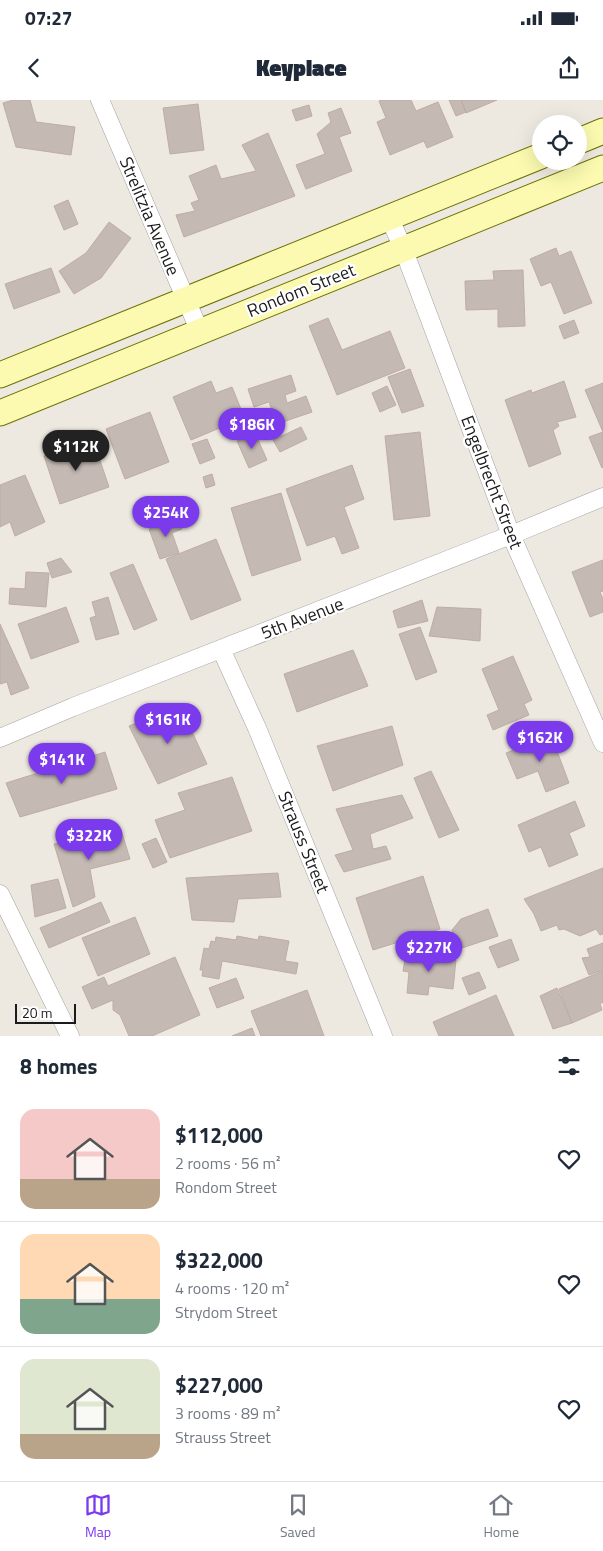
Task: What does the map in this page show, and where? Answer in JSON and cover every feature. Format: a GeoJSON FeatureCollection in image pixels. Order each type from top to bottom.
{"type":"FeatureCollection","features":[{"type":"Feature","properties":{"kind":"street","name":"Strelitzia Avenue"},"geometry":{"type":"LineString","coordinates":[[100,100],[200,332]]}},
{"type":"Feature","properties":{"kind":"street"},"geometry":{"type":"LineString","coordinates":[[587,138],[603,131]]}},
{"type":"Feature","properties":{"kind":"street","name":"Rondom Street"},"geometry":{"type":"LineString","coordinates":[[0,375],[532,160]]}},
{"type":"Feature","properties":{"kind":"street","name":"Rondom Street"},"geometry":{"type":"LineString","coordinates":[[0,414],[603,168]]}},
{"type":"Feature","properties":{"kind":"street","name":"Engelbrecht Street"},"geometry":{"type":"LineString","coordinates":[[389,217],[403,248],[511,535],[603,743]]}},
{"type":"Feature","properties":{"kind":"street","name":"5th Avenue"},"geometry":{"type":"LineString","coordinates":[[0,738],[73,707],[603,497]]}},
{"type":"Feature","properties":{"kind":"street","name":"Strauss Street"},"geometry":{"type":"LineString","coordinates":[[221,649],[257,728],[383,1036]]}},
{"type":"Feature","properties":{"kind":"street"},"geometry":{"type":"LineString","coordinates":[[0,894],[70,1036]]}},
{"type":"Feature","properties":{"kind":"building"},"geometry":{"type":"Polygon","coordinates":[[[13,100],[30,100],[36,122],[75,127],[71,155],[16,147],[3,103],[13,100]]]}},
{"type":"Feature","properties":{"kind":"building"},"geometry":{"type":"Polygon","coordinates":[[[411,100],[416,111],[438,102],[453,137],[427,148],[424,141],[390,155],[377,122],[386,118],[379,101],[411,100]]]}},
{"type":"Feature","properties":{"kind":"building"},"geometry":{"type":"Polygon","coordinates":[[[449,100],[461,100],[466,112],[456,116],[449,100]]]}},
{"type":"Feature","properties":{"kind":"building"},"geometry":{"type":"Polygon","coordinates":[[[461,100],[497,100],[466,113],[461,100]]]}},
{"type":"Feature","properties":{"kind":"building"},"geometry":{"type":"Polygon","coordinates":[[[198,104],[204,150],[170,154],[163,108],[198,104]]]}},
{"type":"Feature","properties":{"kind":"building"},"geometry":{"type":"Polygon","coordinates":[[[309,105],[312,116],[296,121],[292,110],[309,105]]]}},
{"type":"Feature","properties":{"kind":"building"},"geometry":{"type":"Polygon","coordinates":[[[341,108],[351,133],[339,137],[352,171],[306,189],[296,165],[325,154],[317,134],[331,122],[328,113],[341,108]]]}},
{"type":"Feature","properties":{"kind":"building"},"geometry":{"type":"Polygon","coordinates":[[[268,133],[295,196],[184,237],[176,215],[195,211],[191,203],[199,200],[189,176],[216,165],[221,179],[256,171],[242,145],[268,133]]]}},
{"type":"Feature","properties":{"kind":"building"},"geometry":{"type":"Polygon","coordinates":[[[68,200],[78,224],[64,230],[54,206],[68,200]]]}},
{"type":"Feature","properties":{"kind":"building"},"geometry":{"type":"Polygon","coordinates":[[[109,222],[131,238],[101,278],[74,294],[59,271],[86,253],[109,222]]]}},
{"type":"Feature","properties":{"kind":"building"},"geometry":{"type":"Polygon","coordinates":[[[556,248],[559,256],[571,251],[592,303],[564,314],[551,282],[541,286],[530,259],[556,248]]]}},
{"type":"Feature","properties":{"kind":"building"},"geometry":{"type":"Polygon","coordinates":[[[51,268],[60,292],[14,309],[5,284],[51,268]]]}},
{"type":"Feature","properties":{"kind":"building"},"geometry":{"type":"Polygon","coordinates":[[[523,270],[525,326],[498,327],[498,309],[466,310],[465,281],[494,280],[493,271],[523,270]]]}},
{"type":"Feature","properties":{"kind":"building"},"geometry":{"type":"Polygon","coordinates":[[[328,318],[342,350],[390,331],[405,368],[337,395],[309,326],[328,318]]]}},
{"type":"Feature","properties":{"kind":"building"},"geometry":{"type":"Polygon","coordinates":[[[574,320],[579,333],[564,339],[559,326],[574,320]]]}},
{"type":"Feature","properties":{"kind":"building"},"geometry":{"type":"Polygon","coordinates":[[[410,369],[424,406],[402,413],[388,377],[410,369]]]}},
{"type":"Feature","properties":{"kind":"building"},"geometry":{"type":"Polygon","coordinates":[[[291,375],[296,391],[285,395],[287,403],[306,396],[312,412],[277,424],[269,402],[254,407],[248,389],[291,375]]]}},
{"type":"Feature","properties":{"kind":"building"},"geometry":{"type":"Polygon","coordinates":[[[211,381],[216,393],[232,387],[243,414],[222,423],[222,427],[191,440],[173,397],[211,381]]]}},
{"type":"Feature","properties":{"kind":"building"},"geometry":{"type":"Polygon","coordinates":[[[564,381],[576,417],[557,422],[559,426],[553,430],[561,454],[529,467],[505,400],[531,390],[532,393],[564,381]]]}},
{"type":"Feature","properties":{"kind":"building"},"geometry":{"type":"Polygon","coordinates":[[[603,383],[603,432],[585,390],[603,383]]]}},
{"type":"Feature","properties":{"kind":"building"},"geometry":{"type":"Polygon","coordinates":[[[387,386],[396,405],[380,412],[372,393],[387,386]]]}},
{"type":"Feature","properties":{"kind":"building"},"geometry":{"type":"Polygon","coordinates":[[[150,412],[169,462],[125,479],[106,429],[150,412]]]}},
{"type":"Feature","properties":{"kind":"building"},"geometry":{"type":"Polygon","coordinates":[[[301,427],[307,439],[280,452],[273,440],[301,427]]]}},
{"type":"Feature","properties":{"kind":"building"},"geometry":{"type":"Polygon","coordinates":[[[420,432],[430,516],[394,520],[385,436],[420,432]]]}},
{"type":"Feature","properties":{"kind":"building"},"geometry":{"type":"Polygon","coordinates":[[[603,432],[603,467],[602,468],[589,437],[603,432]]]}},
{"type":"Feature","properties":{"kind":"building"},"geometry":{"type":"Polygon","coordinates":[[[255,433],[267,460],[249,468],[237,441],[255,433]]]}},
{"type":"Feature","properties":{"kind":"building"},"geometry":{"type":"Polygon","coordinates":[[[207,439],[215,458],[200,464],[192,444],[207,439]]]}},
{"type":"Feature","properties":{"kind":"building"},"geometry":{"type":"Polygon","coordinates":[[[93,440],[109,487],[60,504],[44,456],[93,440]]]}},
{"type":"Feature","properties":{"kind":"building"},"geometry":{"type":"Polygon","coordinates":[[[352,465],[364,499],[344,507],[359,548],[342,554],[335,536],[307,546],[286,489],[352,465]]]}},
{"type":"Feature","properties":{"kind":"building"},"geometry":{"type":"Polygon","coordinates":[[[212,474],[215,485],[206,488],[203,477],[212,474]]]}},
{"type":"Feature","properties":{"kind":"building"},"geometry":{"type":"Polygon","coordinates":[[[25,475],[45,522],[15,536],[10,522],[0,527],[0,485],[25,475]]]}},
{"type":"Feature","properties":{"kind":"building"},"geometry":{"type":"Polygon","coordinates":[[[281,493],[301,560],[252,576],[231,508],[281,493]]]}},
{"type":"Feature","properties":{"kind":"building"},"geometry":{"type":"Polygon","coordinates":[[[178,518],[182,529],[172,533],[179,553],[160,559],[149,529],[178,518]]]}},
{"type":"Feature","properties":{"kind":"building"},"geometry":{"type":"Polygon","coordinates":[[[216,539],[241,600],[191,620],[166,559],[216,539]]]}},
{"type":"Feature","properties":{"kind":"building"},"geometry":{"type":"Polygon","coordinates":[[[61,558],[72,572],[52,578],[47,563],[61,558]]]}},
{"type":"Feature","properties":{"kind":"building"},"geometry":{"type":"Polygon","coordinates":[[[603,560],[603,591],[600,592],[603,599],[603,612],[590,617],[572,572],[603,560]]]}},
{"type":"Feature","properties":{"kind":"building"},"geometry":{"type":"Polygon","coordinates":[[[133,564],[157,620],[134,630],[110,573],[133,564]]]}},
{"type":"Feature","properties":{"kind":"building"},"geometry":{"type":"Polygon","coordinates":[[[26,572],[49,573],[46,607],[9,604],[10,588],[25,589],[26,572]]]}},
{"type":"Feature","properties":{"kind":"building"},"geometry":{"type":"Polygon","coordinates":[[[108,597],[119,634],[96,640],[90,618],[96,616],[92,602],[108,597]]]}},
{"type":"Feature","properties":{"kind":"building"},"geometry":{"type":"Polygon","coordinates":[[[422,600],[428,621],[398,628],[393,611],[422,600]]]}},
{"type":"Feature","properties":{"kind":"building"},"geometry":{"type":"Polygon","coordinates":[[[66,607],[79,642],[31,659],[18,624],[66,607]]]}},
{"type":"Feature","properties":{"kind":"building"},"geometry":{"type":"Polygon","coordinates":[[[437,607],[481,609],[480,641],[429,636],[437,607]]]}},
{"type":"Feature","properties":{"kind":"building"},"geometry":{"type":"Polygon","coordinates":[[[0,624],[29,688],[11,695],[7,682],[0,684],[0,624]]]}},
{"type":"Feature","properties":{"kind":"building"},"geometry":{"type":"Polygon","coordinates":[[[420,627],[437,672],[416,680],[399,634],[420,627]]]}},
{"type":"Feature","properties":{"kind":"building"},"geometry":{"type":"Polygon","coordinates":[[[353,650],[368,686],[297,712],[284,674],[353,650]]]}},
{"type":"Feature","properties":{"kind":"building"},"geometry":{"type":"Polygon","coordinates":[[[513,656],[532,700],[524,704],[529,715],[493,730],[487,715],[499,710],[482,669],[513,656]]]}},
{"type":"Feature","properties":{"kind":"building"},"geometry":{"type":"Polygon","coordinates":[[[180,706],[207,764],[158,784],[129,726],[180,706]]]}},
{"type":"Feature","properties":{"kind":"building"},"geometry":{"type":"Polygon","coordinates":[[[392,726],[403,765],[333,791],[317,746],[392,726]]]}},
{"type":"Feature","properties":{"kind":"building"},"geometry":{"type":"Polygon","coordinates":[[[551,735],[569,783],[546,792],[538,771],[517,779],[506,753],[551,735]]]}},
{"type":"Feature","properties":{"kind":"building"},"geometry":{"type":"Polygon","coordinates":[[[105,752],[117,789],[20,817],[6,783],[105,752]]]}},
{"type":"Feature","properties":{"kind":"building"},"geometry":{"type":"Polygon","coordinates":[[[431,771],[459,830],[439,838],[414,778],[431,771]]]}},
{"type":"Feature","properties":{"kind":"building"},"geometry":{"type":"Polygon","coordinates":[[[232,777],[252,831],[170,858],[155,820],[185,810],[178,793],[232,777]]]}},
{"type":"Feature","properties":{"kind":"building"},"geometry":{"type":"Polygon","coordinates":[[[402,795],[413,818],[370,834],[373,849],[386,846],[391,859],[344,872],[335,855],[353,850],[336,809],[402,795]]]}},
{"type":"Feature","properties":{"kind":"building"},"geometry":{"type":"Polygon","coordinates":[[[575,801],[585,826],[569,833],[578,855],[549,867],[541,847],[529,852],[518,825],[575,801]]]}},
{"type":"Feature","properties":{"kind":"building"},"geometry":{"type":"Polygon","coordinates":[[[121,830],[130,859],[90,869],[95,897],[73,907],[54,844],[121,830]]]}},
{"type":"Feature","properties":{"kind":"building"},"geometry":{"type":"Polygon","coordinates":[[[156,838],[167,862],[153,868],[142,844],[156,838]]]}},
{"type":"Feature","properties":{"kind":"building"},"geometry":{"type":"Polygon","coordinates":[[[603,868],[603,934],[600,935],[596,929],[580,936],[564,929],[559,930],[557,925],[541,931],[534,914],[524,899],[603,868]]]}},
{"type":"Feature","properties":{"kind":"building"},"geometry":{"type":"Polygon","coordinates":[[[278,873],[281,897],[238,899],[234,922],[192,920],[186,878],[278,873]]]}},
{"type":"Feature","properties":{"kind":"building"},"geometry":{"type":"Polygon","coordinates":[[[423,876],[440,929],[373,950],[356,898],[423,876]]]}},
{"type":"Feature","properties":{"kind":"building"},"geometry":{"type":"Polygon","coordinates":[[[58,879],[66,908],[35,917],[31,885],[58,879]]]}},
{"type":"Feature","properties":{"kind":"building"},"geometry":{"type":"Polygon","coordinates":[[[101,902],[110,922],[49,948],[40,928],[101,902]]]}},
{"type":"Feature","properties":{"kind":"building"},"geometry":{"type":"Polygon","coordinates":[[[488,909],[498,936],[459,949],[452,930],[461,919],[488,909]]]}},
{"type":"Feature","properties":{"kind":"building"},"geometry":{"type":"Polygon","coordinates":[[[135,917],[150,954],[98,976],[82,938],[135,917]]]}},
{"type":"Feature","properties":{"kind":"building"},"geometry":{"type":"Polygon","coordinates":[[[237,936],[258,940],[259,936],[289,941],[285,961],[298,963],[296,974],[222,961],[219,979],[202,976],[203,970],[200,970],[204,948],[209,949],[211,941],[215,942],[216,937],[236,940],[237,936]]]}},
{"type":"Feature","properties":{"kind":"building"},"geometry":{"type":"Polygon","coordinates":[[[511,939],[519,960],[498,968],[489,947],[511,939]]]}},
{"type":"Feature","properties":{"kind":"building"},"geometry":{"type":"Polygon","coordinates":[[[603,943],[603,970],[589,975],[582,958],[590,957],[587,949],[603,943]]]}},
{"type":"Feature","properties":{"kind":"building"},"geometry":{"type":"Polygon","coordinates":[[[406,954],[456,960],[453,989],[429,986],[428,995],[407,993],[409,972],[403,971],[406,954]]]}},
{"type":"Feature","properties":{"kind":"building"},"geometry":{"type":"Polygon","coordinates":[[[175,957],[200,1015],[152,1036],[129,1036],[120,1015],[113,1010],[113,1000],[92,1009],[82,987],[104,977],[108,986],[175,957]]]}},
{"type":"Feature","properties":{"kind":"building"},"geometry":{"type":"Polygon","coordinates":[[[603,971],[603,1002],[600,1004],[602,1010],[572,1023],[559,989],[603,971]]]}},
{"type":"Feature","properties":{"kind":"building"},"geometry":{"type":"Polygon","coordinates":[[[479,972],[486,988],[469,995],[462,978],[479,972]]]}},
{"type":"Feature","properties":{"kind":"building"},"geometry":{"type":"Polygon","coordinates":[[[236,978],[244,998],[217,1008],[209,988],[236,978]]]}},
{"type":"Feature","properties":{"kind":"building"},"geometry":{"type":"Polygon","coordinates":[[[557,988],[572,1023],[553,1029],[540,996],[557,988]]]}},
{"type":"Feature","properties":{"kind":"building"},"geometry":{"type":"Polygon","coordinates":[[[307,990],[324,1036],[261,1036],[251,1011],[307,990]]]}},
{"type":"Feature","properties":{"kind":"building"},"geometry":{"type":"Polygon","coordinates":[[[496,995],[514,1036],[439,1036],[433,1022],[496,995]]]}},
{"type":"Feature","properties":{"kind":"building"},"geometry":{"type":"Polygon","coordinates":[[[252,1028],[255,1036],[232,1036],[252,1028]]]}}]}
